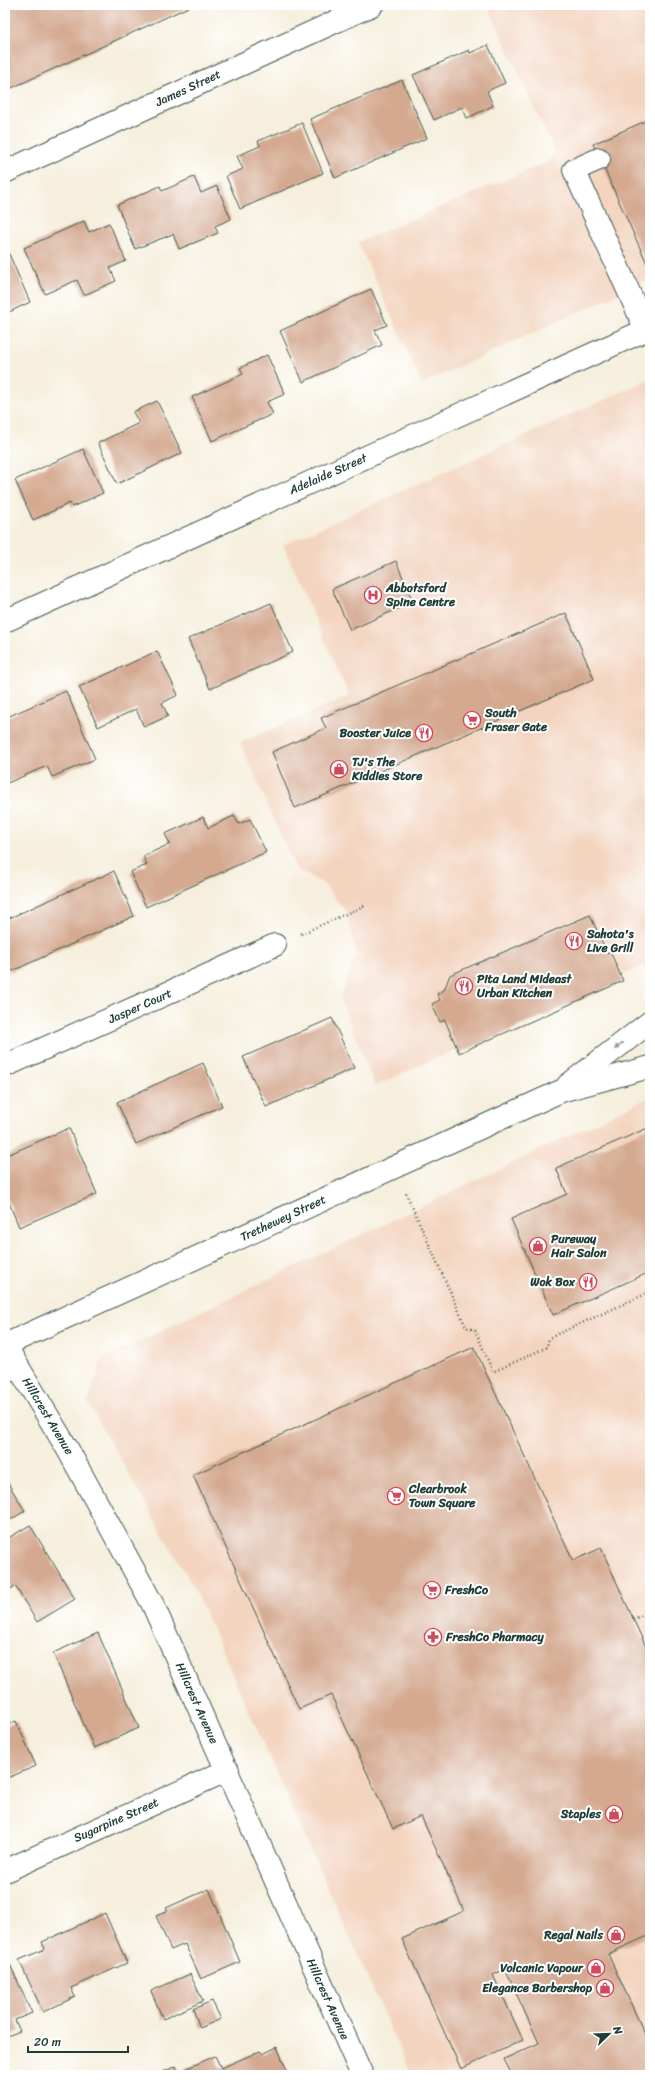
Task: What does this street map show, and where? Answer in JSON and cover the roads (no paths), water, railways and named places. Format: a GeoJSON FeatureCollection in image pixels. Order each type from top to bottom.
{"type":"FeatureCollection","features":[{"type":"Feature","properties":{"kind":"street","name":"James Street"},"geometry":{"type":"LineString","coordinates":[[5,172],[372,5]]}},
{"type":"Feature","properties":{"kind":"street"},"geometry":{"type":"LineString","coordinates":[[600,158],[574,170],[648,329]]}},
{"type":"Feature","properties":{"kind":"street","name":"Adelaide Street"},"geometry":{"type":"LineString","coordinates":[[5,621],[648,329]]}},
{"type":"Feature","properties":{"kind":"street","name":"Jasper Court"},"geometry":{"type":"LineString","coordinates":[[5,1066],[275,945]]}},
{"type":"Feature","properties":{"kind":"street","name":"Trethewey Street"},"geometry":{"type":"LineString","coordinates":[[561,1091],[650,1022]]}},
{"type":"Feature","properties":{"kind":"street","name":"Trethewey Street"},"geometry":{"type":"LineString","coordinates":[[5,1345],[561,1091],[650,1067]]}},
{"type":"Feature","properties":{"kind":"street","name":"Hillcrest Avenue"},"geometry":{"type":"LineString","coordinates":[[5,1345],[67,1448],[153,1605],[228,1770],[362,2075]]}},
{"type":"Feature","properties":{"kind":"street","name":"Sugarpine Street"},"geometry":{"type":"LineString","coordinates":[[5,1871],[228,1770]]}},
{"type":"Feature","properties":{"kind":"place","name":"Abbotsford Spine Centre"},"geometry":{"type":"Point","coordinates":[373,595]}},
{"type":"Feature","properties":{"kind":"place","name":"South Fraser Gate"},"geometry":{"type":"Point","coordinates":[472,720]}},
{"type":"Feature","properties":{"kind":"place","name":"Booster Juice"},"geometry":{"type":"Point","coordinates":[424,733]}},
{"type":"Feature","properties":{"kind":"place","name":"TJ's The Kiddies Store"},"geometry":{"type":"Point","coordinates":[339,769]}},
{"type":"Feature","properties":{"kind":"place","name":"Sahota's Live Grill"},"geometry":{"type":"Point","coordinates":[574,941]}},
{"type":"Feature","properties":{"kind":"place","name":"Pita Land Mideast Urban Kitchen"},"geometry":{"type":"Point","coordinates":[464,986]}},
{"type":"Feature","properties":{"kind":"place","name":"Pureway Hair Salon"},"geometry":{"type":"Point","coordinates":[538,1246]}},
{"type":"Feature","properties":{"kind":"place","name":"Wok Box"},"geometry":{"type":"Point","coordinates":[588,1282]}},
{"type":"Feature","properties":{"kind":"place","name":"Clearbrook Town Square"},"geometry":{"type":"Point","coordinates":[396,1496]}},
{"type":"Feature","properties":{"kind":"place","name":"FreshCo"},"geometry":{"type":"Point","coordinates":[432,1590]}},
{"type":"Feature","properties":{"kind":"place","name":"FreshCo Pharmacy"},"geometry":{"type":"Point","coordinates":[433,1637]}},
{"type":"Feature","properties":{"kind":"place","name":"Staples"},"geometry":{"type":"Point","coordinates":[614,1814]}},
{"type":"Feature","properties":{"kind":"place","name":"Regal Nails"},"geometry":{"type":"Point","coordinates":[616,1935]}},
{"type":"Feature","properties":{"kind":"place","name":"Volcanic Vapour"},"geometry":{"type":"Point","coordinates":[596,1968]}},
{"type":"Feature","properties":{"kind":"place","name":"Elegance Barbershop"},"geometry":{"type":"Point","coordinates":[605,1988]}}]}
